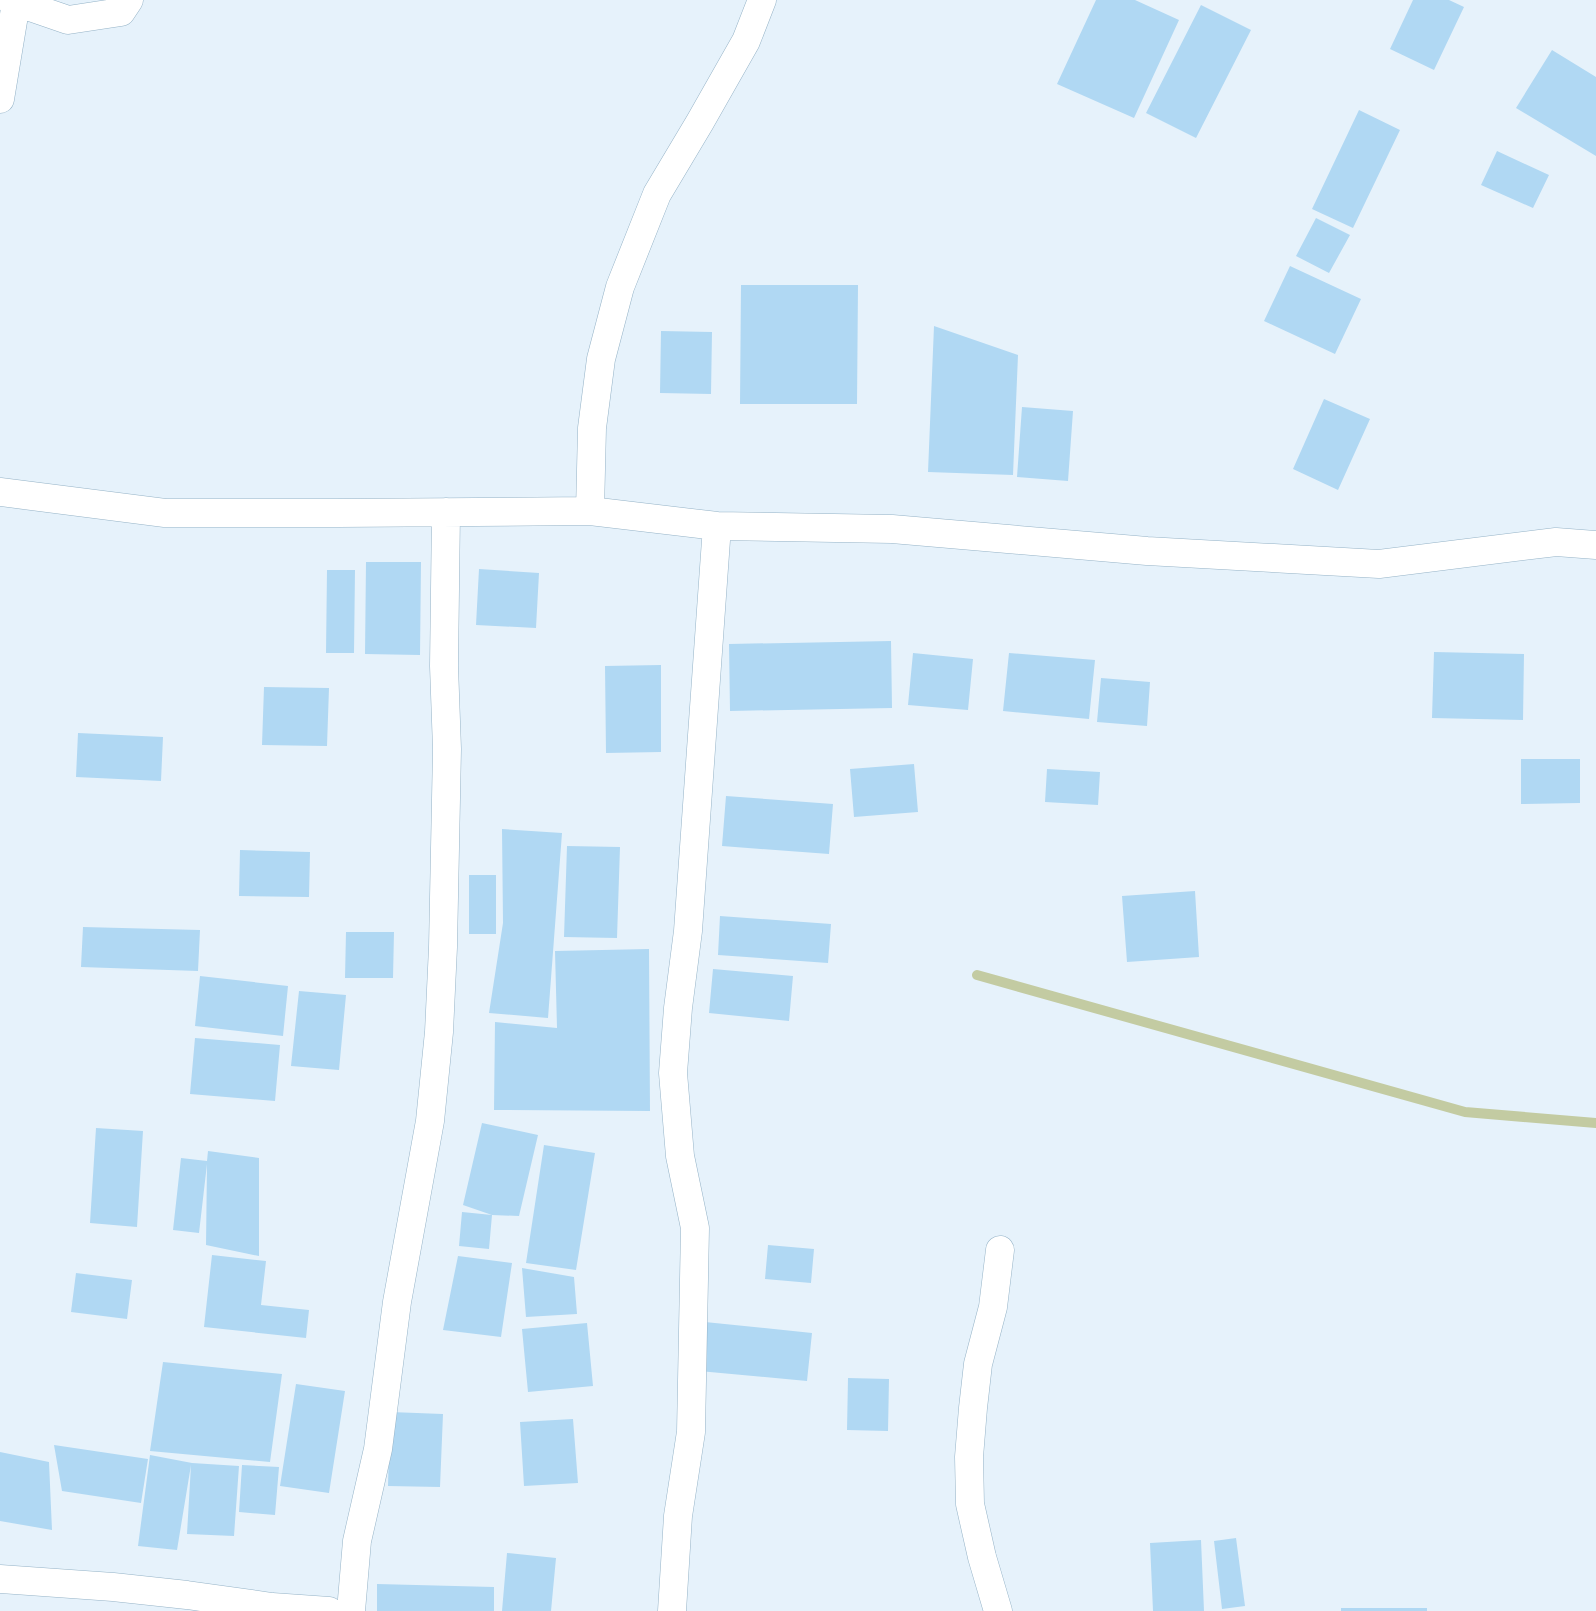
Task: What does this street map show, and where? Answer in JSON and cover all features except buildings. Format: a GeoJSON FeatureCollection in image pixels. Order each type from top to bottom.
{"type":"FeatureCollection","features":[{"type":"Feature","properties":{"kind":"street"},"geometry":{"type":"LineString","coordinates":[[0,99],[14,2],[68,20],[121,12],[129,0]]}},
{"type":"Feature","properties":{"kind":"street"},"geometry":{"type":"LineString","coordinates":[[590,511],[592,428],[600,358],[620,287],[656,194],[746,41],[762,0]]}},
{"type":"Feature","properties":{"kind":"street"},"geometry":{"type":"LineString","coordinates":[[0,492],[165,513],[590,511],[717,526],[892,529],[1147,551],[1379,564],[1556,542],[1596,545]]}},
{"type":"Feature","properties":{"kind":"street"},"geometry":{"type":"LineString","coordinates":[[352,1611],[357,1542],[378,1450],[397,1302],[430,1121],[439,1032],[448,749],[444,666],[446,512]]}},
{"type":"Feature","properties":{"kind":"street"},"geometry":{"type":"LineString","coordinates":[[672,1611],[678,1516],[691,1432],[695,1228],[680,1156],[672,1073],[688,931],[717,526]]}},
{"type":"Feature","properties":{"kind":"street"},"geometry":{"type":"LineString","coordinates":[[998,1611],[982,1558],[970,1504],[969,1457],[978,1364],[993,1307],[1000,1250]]}},
{"type":"Feature","properties":{"kind":"street"},"geometry":{"type":"LineString","coordinates":[[0,1578],[113,1587],[272,1607],[329,1611]]}},
{"type":"Feature","properties":{"kind":"waterway"},"geometry":{"type":"LineString","coordinates":[[977,975],[1465,1112],[1596,1123]]}}]}
